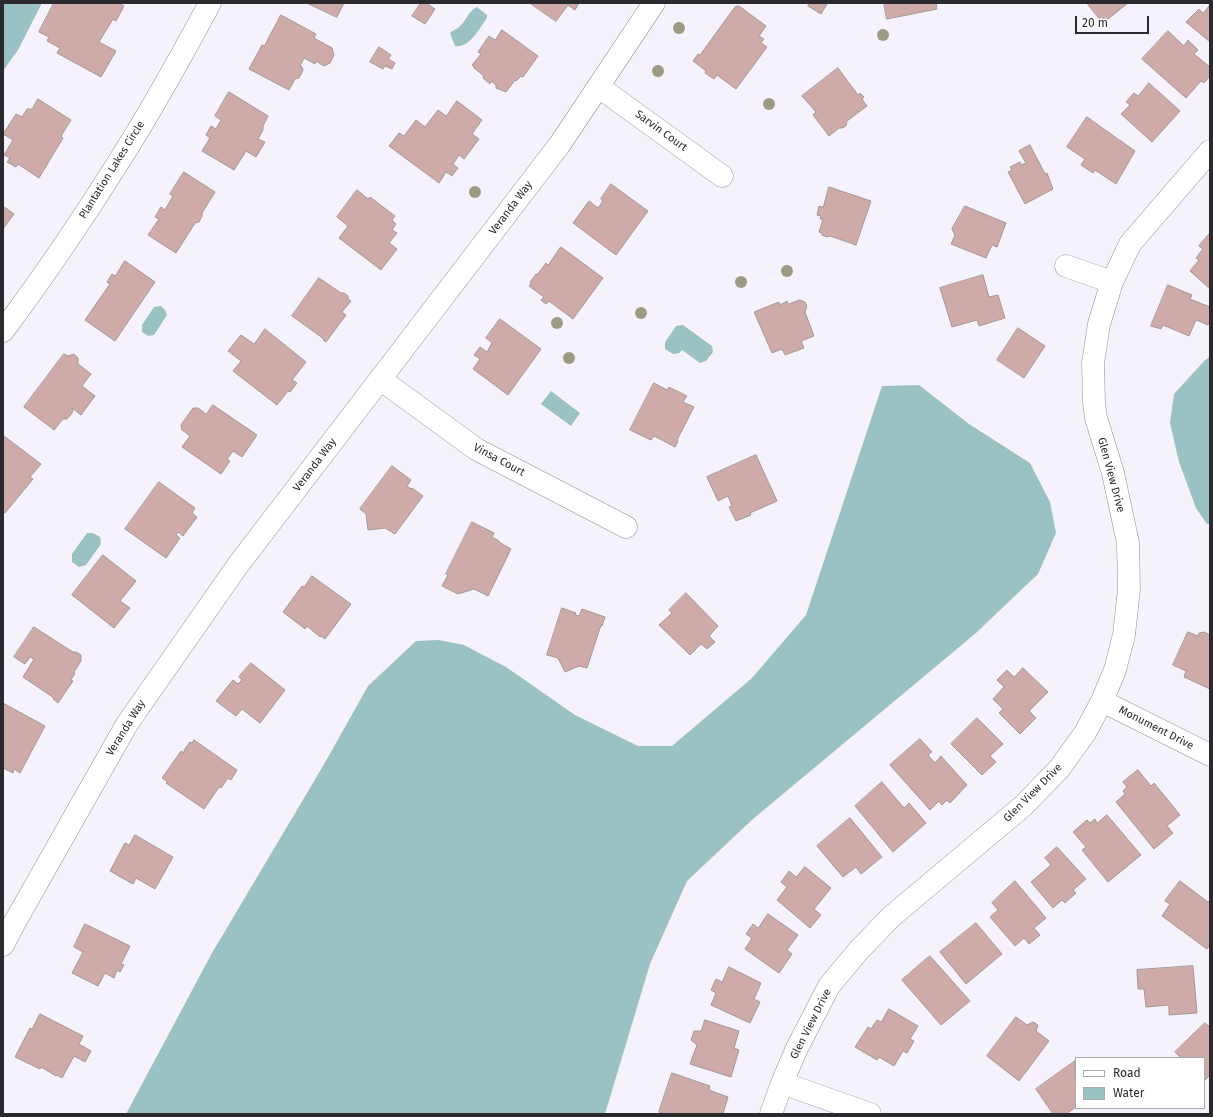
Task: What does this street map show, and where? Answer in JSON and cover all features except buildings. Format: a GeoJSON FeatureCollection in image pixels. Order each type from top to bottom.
{"type":"FeatureCollection","features":[{"type":"Feature","properties":{"kind":"street","name":"Plantation Lakes Circle"},"geometry":{"type":"LineString","coordinates":[[3,331],[73,233],[122,158],[173,71],[210,3]]}},
{"type":"Feature","properties":{"kind":"street","name":"Veranda Way"},"geometry":{"type":"LineString","coordinates":[[3,946],[16,920],[122,732],[238,565],[560,144],[654,3]]}},
{"type":"Feature","properties":{"kind":"street","name":"Sarvin Court"},"geometry":{"type":"LineString","coordinates":[[599,87],[722,176]]}},
{"type":"Feature","properties":{"kind":"street","name":"Glen View Drive"},"geometry":{"type":"LineString","coordinates":[[771,1114],[797,1048],[830,986],[859,950],[892,916],[1028,801],[1059,769],[1085,733],[1102,701],[1115,670],[1124,635],[1129,589],[1128,543],[1113,473],[1096,418],[1094,403],[1093,363],[1099,324],[1112,282],[1130,244],[1210,151]]}},
{"type":"Feature","properties":{"kind":"street"},"geometry":{"type":"LineString","coordinates":[[1066,266],[1112,282]]}},
{"type":"Feature","properties":{"kind":"street","name":"Vinsa Court"},"geometry":{"type":"LineString","coordinates":[[380,379],[476,449],[626,527]]}},
{"type":"Feature","properties":{"kind":"street","name":"Monument Drive"},"geometry":{"type":"LineString","coordinates":[[1102,701],[1210,755]]}},
{"type":"Feature","properties":{"kind":"street"},"geometry":{"type":"LineString","coordinates":[[782,1083],[870,1114]]}},
{"type":"Feature","properties":{"kind":"water"},"geometry":{"type":"Polygon","coordinates":[[[3,3],[42,3],[18,50],[3,71],[3,3]]]}},
{"type":"Feature","properties":{"kind":"water"},"geometry":{"type":"Polygon","coordinates":[[[477,7],[487,15],[487,18],[470,41],[460,46],[455,46],[450,33],[461,26],[471,11],[477,7]]]}},
{"type":"Feature","properties":{"kind":"water"},"geometry":{"type":"Polygon","coordinates":[[[161,306],[167,315],[154,335],[148,336],[142,332],[142,325],[154,307],[161,306]]]}},
{"type":"Feature","properties":{"kind":"water"},"geometry":{"type":"Polygon","coordinates":[[[683,325],[712,346],[713,352],[706,361],[700,363],[682,350],[679,353],[673,354],[665,349],[665,342],[676,326],[683,325]]]}},
{"type":"Feature","properties":{"kind":"water"},"geometry":{"type":"Polygon","coordinates":[[[1210,357],[1210,524],[1207,524],[1196,508],[1179,462],[1170,423],[1174,394],[1205,360],[1210,357]]]}},
{"type":"Feature","properties":{"kind":"water"},"geometry":{"type":"Polygon","coordinates":[[[919,385],[969,424],[1030,463],[1050,502],[1056,533],[1038,574],[976,633],[753,819],[687,881],[650,964],[605,1114],[126,1114],[212,953],[323,766],[368,686],[416,641],[439,640],[464,645],[506,667],[575,715],[638,746],[672,746],[752,678],[806,615],[882,386],[919,385]]]}},
{"type":"Feature","properties":{"kind":"water"},"geometry":{"type":"Polygon","coordinates":[[[551,391],[580,413],[571,426],[541,404],[551,391]]]}},
{"type":"Feature","properties":{"kind":"water"},"geometry":{"type":"Polygon","coordinates":[[[87,533],[93,533],[100,537],[101,544],[86,565],[79,567],[72,562],[72,554],[87,533]]]}}]}
